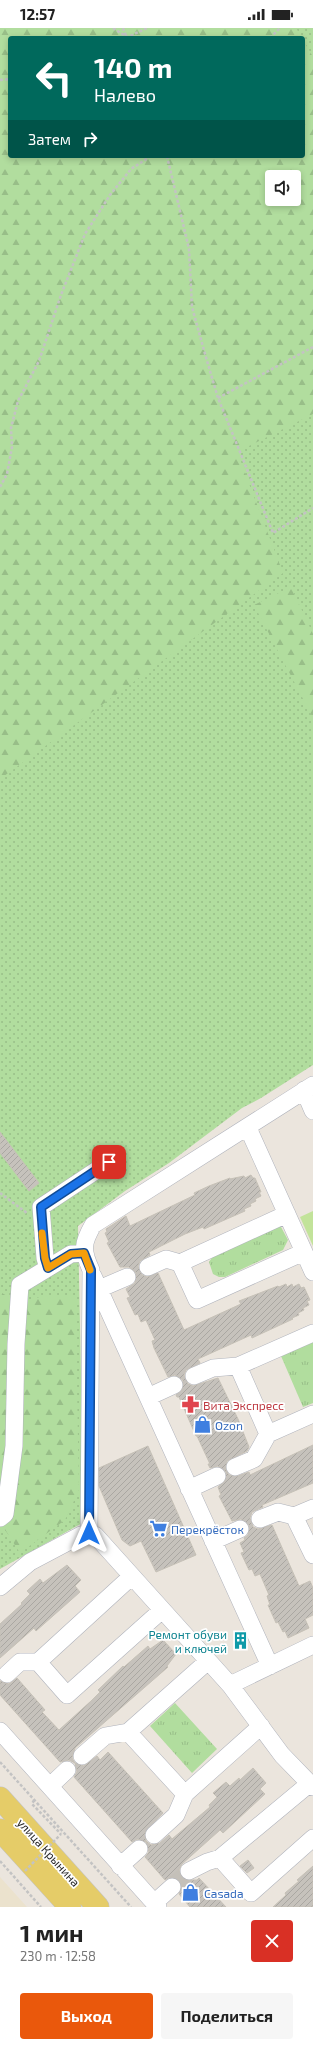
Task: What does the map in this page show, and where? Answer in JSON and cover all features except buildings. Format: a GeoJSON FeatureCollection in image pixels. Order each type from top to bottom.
{"type":"FeatureCollection","features":[{"type":"Feature","properties":{"kind":"main road","name":"улица Крынина"},"geometry":{"type":"LineString","coordinates":[[0,1798],[98,1907]]}},
{"type":"Feature","properties":{"kind":"main road","name":"улица Крынина"},"geometry":{"type":"LineString","coordinates":[[0,1830],[70,1907]]}},
{"type":"Feature","properties":{"kind":"street"},"geometry":{"type":"LineString","coordinates":[[270,1666],[99,1289],[84,1253],[85,1239],[93,1225],[248,1128],[308,1088],[313,1111]]}},
{"type":"Feature","properties":{"kind":"street"},"geometry":{"type":"LineString","coordinates":[[248,1128],[313,1272]]}},
{"type":"Feature","properties":{"kind":"street"},"geometry":{"type":"LineString","coordinates":[[48,1268],[45,1258],[41,1207],[109,1162]]}},
{"type":"Feature","properties":{"kind":"street"},"geometry":{"type":"LineString","coordinates":[[148,1267],[166,1259],[180,1263],[287,1214]]}},
{"type":"Feature","properties":{"kind":"street"},"geometry":{"type":"LineString","coordinates":[[180,1263],[197,1300],[304,1252]]}},
{"type":"Feature","properties":{"kind":"street"},"geometry":{"type":"LineString","coordinates":[[0,1518],[5,1514],[7,1447],[20,1285],[71,1254],[84,1253]]}},
{"type":"Feature","properties":{"kind":"street"},"geometry":{"type":"LineString","coordinates":[[89,1533],[91,1270]]}},
{"type":"Feature","properties":{"kind":"street"},"geometry":{"type":"LineString","coordinates":[[99,1289],[127,1277]]}},
{"type":"Feature","properties":{"kind":"street"},"geometry":{"type":"LineString","coordinates":[[194,1376],[213,1368],[238,1366],[313,1332]]}},
{"type":"Feature","properties":{"kind":"street"},"geometry":{"type":"LineString","coordinates":[[238,1366],[268,1434]]}},
{"type":"Feature","properties":{"kind":"street"},"geometry":{"type":"LineString","coordinates":[[148,1397],[174,1385]]}},
{"type":"Feature","properties":{"kind":"street"},"geometry":{"type":"LineString","coordinates":[[235,1467],[254,1459],[268,1434],[313,1414]]}},
{"type":"Feature","properties":{"kind":"street"},"geometry":{"type":"LineString","coordinates":[[190,1489],[217,1476]]}},
{"type":"Feature","properties":{"kind":"street"},"geometry":{"type":"LineString","coordinates":[[260,1520],[278,1512],[294,1516],[313,1508]]}},
{"type":"Feature","properties":{"kind":"street"},"geometry":{"type":"LineString","coordinates":[[294,1516],[313,1555]]}},
{"type":"Feature","properties":{"kind":"street"},"geometry":{"type":"LineString","coordinates":[[213,1541],[240,1529]]}},
{"type":"Feature","properties":{"kind":"street"},"geometry":{"type":"LineString","coordinates":[[0,1587],[30,1562],[81,1535],[89,1533],[95,1535],[230,1685],[282,1755],[311,1786],[220,1858],[207,1862],[189,1871]]}},
{"type":"Feature","properties":{"kind":"street"},"geometry":{"type":"LineString","coordinates":[[7,1674],[20,1662],[38,1662],[132,1576]]}},
{"type":"Feature","properties":{"kind":"street"},"geometry":{"type":"LineString","coordinates":[[38,1662],[67,1695],[162,1610]]}},
{"type":"Feature","properties":{"kind":"street"},"geometry":{"type":"LineString","coordinates":[[230,1685],[313,1645]]}},
{"type":"Feature","properties":{"kind":"street"},"geometry":{"type":"LineString","coordinates":[[82,1756],[105,1736],[128,1732],[208,1661]]}},
{"type":"Feature","properties":{"kind":"street"},"geometry":{"type":"LineString","coordinates":[[154,1835],[176,1815],[185,1794],[261,1726]]}},
{"type":"Feature","properties":{"kind":"street"},"geometry":{"type":"LineString","coordinates":[[0,1731],[156,1905],[172,1887]]}},
{"type":"Feature","properties":{"kind":"street"},"geometry":{"type":"LineString","coordinates":[[128,1732],[185,1794]]}},
{"type":"Feature","properties":{"kind":"street"},"geometry":{"type":"LineString","coordinates":[[50,1786],[67,1770]]}},
{"type":"Feature","properties":{"kind":"street"},"geometry":{"type":"LineString","coordinates":[[220,1858],[251,1893],[313,1838]]}},
{"type":"Feature","properties":{"kind":"street"},"geometry":{"type":"LineString","coordinates":[[120,1866],[139,1849]]}},
{"type":"Feature","properties":{"kind":"path"},"geometry":{"type":"LineString","coordinates":[[113,28],[124,36]]}},
{"type":"Feature","properties":{"kind":"path"},"geometry":{"type":"LineString","coordinates":[[131,36],[147,28]]}},
{"type":"Feature","properties":{"kind":"path"},"geometry":{"type":"LineString","coordinates":[[272,36],[280,28]]}},
{"type":"Feature","properties":{"kind":"path"},"geometry":{"type":"LineString","coordinates":[[0,487],[7,474],[12,447],[11,428],[18,402],[39,361],[59,302],[85,234],[110,195],[131,169],[148,158]]}},
{"type":"Feature","properties":{"kind":"path"},"geometry":{"type":"LineString","coordinates":[[167,158],[189,248],[192,307],[218,398],[273,533],[313,508]]}},
{"type":"Feature","properties":{"kind":"path"},"geometry":{"type":"LineString","coordinates":[[218,398],[313,347]]}},
{"type":"Feature","properties":{"kind":"path"},"geometry":{"type":"LineString","coordinates":[[0,1762],[131,1907]]}},
{"type":"Feature","properties":{"kind":"path"},"geometry":{"type":"LineString","coordinates":[[25,1870],[61,1834],[32,1804],[34,1800]]}},
{"type":"Feature","properties":{"kind":"path"},"geometry":{"type":"LineString","coordinates":[[0,1861],[40,1907]]}},
{"type":"Feature","properties":{"kind":"shaded area"},"geometry":{"type":"Polygon","coordinates":[[[0,1877],[27,1907],[0,1907],[0,1877]]]}},
{"type":"Feature","properties":{"kind":"green space"},"geometry":{"type":"Polygon","coordinates":[[[0,28],[313,28],[313,1065],[261,1098],[242,1108],[169,1163],[125,1191],[78,1226],[84,1522],[0,1569],[0,28]]]}},
{"type":"Feature","properties":{"kind":"green space"},"geometry":{"type":"Polygon","coordinates":[[[0,28],[296,28],[301,36],[8,36],[8,158],[305,158],[305,43],[313,57],[313,414],[237,452],[283,573],[0,779],[0,28]]]}},
{"type":"Feature","properties":{"kind":"green space"},"geometry":{"type":"Polygon","coordinates":[[[291,587],[313,634],[313,718],[254,605],[291,587]]]}},
{"type":"Feature","properties":{"kind":"green space"},"geometry":{"type":"Polygon","coordinates":[[[313,1211],[313,1246],[300,1217],[313,1211]]]}},
{"type":"Feature","properties":{"kind":"green space"},"geometry":{"type":"Polygon","coordinates":[[[276,1227],[281,1227],[288,1240],[283,1250],[225,1277],[219,1277],[213,1274],[209,1262],[215,1253],[276,1227]]]}},
{"type":"Feature","properties":{"kind":"green space"},"geometry":{"type":"Polygon","coordinates":[[[0,1292],[18,1302],[49,1295],[75,1296],[79,1490],[65,1520],[20,1553],[0,1522],[0,1292]]]}},
{"type":"Feature","properties":{"kind":"green space"},"geometry":{"type":"Polygon","coordinates":[[[313,1342],[313,1403],[303,1407],[281,1356],[313,1342]]]}},
{"type":"Feature","properties":{"kind":"green space"},"geometry":{"type":"Polygon","coordinates":[[[175,1703],[217,1749],[192,1773],[150,1726],[175,1703]]]}},
{"type":"Feature","properties":{"kind":"tunnel"},"geometry":{"type":"LineString","coordinates":[[172,1887],[189,1871]]}},
{"type":"Feature","properties":{"kind":"slow traffic"},"geometry":{"type":"LineString","coordinates":[[42,1233],[45,1258],[48,1268],[71,1254],[84,1253],[90,1270]]}},
{"type":"Feature","properties":{"kind":"place","name":"Вита Экспресс"},"geometry":{"type":"Point","coordinates":[190,1405]}},
{"type":"Feature","properties":{"kind":"place","name":"Ozon"},"geometry":{"type":"Point","coordinates":[202,1425]}},
{"type":"Feature","properties":{"kind":"place","name":"Перекрёсток"},"geometry":{"type":"Point","coordinates":[158,1529]}},
{"type":"Feature","properties":{"kind":"place","name":"Ремонт обуви и ключей"},"geometry":{"type":"Point","coordinates":[240,1641]}},
{"type":"Feature","properties":{"kind":"place","name":"Casada"},"geometry":{"type":"Point","coordinates":[191,1893]}},
{"type":"Feature","properties":{"kind":"route"},"geometry":{"type":"LineString","coordinates":[[89,1533],[91,1270],[84,1253],[71,1254],[48,1268],[45,1258],[41,1224],[41,1207],[109,1162]]}}]}
